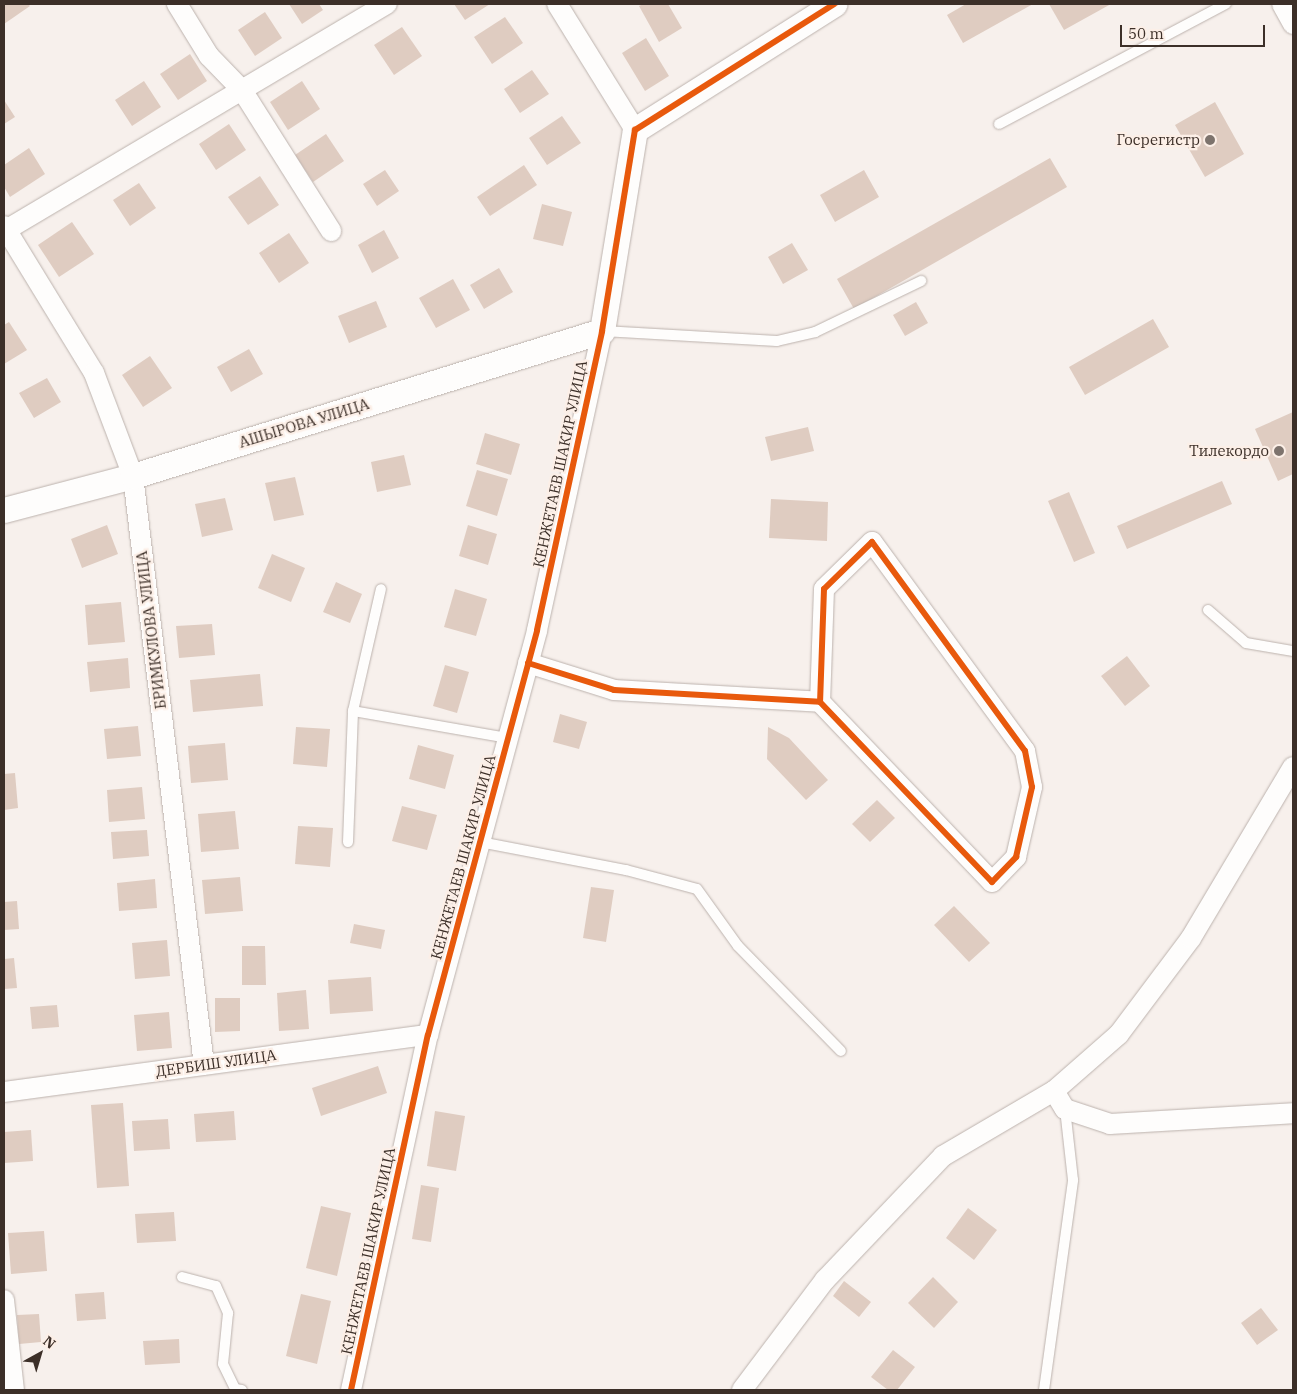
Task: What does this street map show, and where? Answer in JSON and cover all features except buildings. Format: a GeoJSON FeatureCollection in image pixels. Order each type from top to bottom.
{"type":"FeatureCollection","features":[{"type":"Feature","properties":{"kind":"street"},"geometry":{"type":"LineString","coordinates":[[177,4],[209,56],[242,90],[331,231]]}},
{"type":"Feature","properties":{"kind":"street"},"geometry":{"type":"LineString","coordinates":[[5,228],[387,4]]}},
{"type":"Feature","properties":{"kind":"street"},"geometry":{"type":"LineString","coordinates":[[558,4],[635,130],[602,330]]}},
{"type":"Feature","properties":{"kind":"street"},"geometry":{"type":"LineString","coordinates":[[635,130],[834,4]]}},
{"type":"Feature","properties":{"kind":"street"},"geometry":{"type":"LineString","coordinates":[[1282,4],[1293,24]]}},
{"type":"Feature","properties":{"kind":"street","name":"БРИМКУЛОВА УЛИЦА"},"geometry":{"type":"LineString","coordinates":[[5,228],[94,373],[132,476],[204,1065]]}},
{"type":"Feature","properties":{"kind":"street","name":"АШЫРОВА УЛИЦА"},"geometry":{"type":"LineString","coordinates":[[4,510],[132,476],[602,330]]}},
{"type":"Feature","properties":{"kind":"street","name":"КЕНЖЕТАЕВ ШАКИР УЛИЦА"},"geometry":{"type":"LineString","coordinates":[[351,1390],[428,1035],[528,662],[602,330]]}},
{"type":"Feature","properties":{"kind":"street"},"geometry":{"type":"LineString","coordinates":[[528,662],[614,690],[820,702],[992,882],[1016,857],[1032,787],[1025,752],[872,542],[824,589],[820,702]]}},
{"type":"Feature","properties":{"kind":"street"},"geometry":{"type":"LineString","coordinates":[[742,1390],[825,1280],[943,1156],[1054,1091],[1119,1034],[1185,946],[1293,767]]}},
{"type":"Feature","properties":{"kind":"street","name":"ДЕРБИШ УЛИЦА"},"geometry":{"type":"LineString","coordinates":[[4,1092],[428,1035]]}},
{"type":"Feature","properties":{"kind":"street"},"geometry":{"type":"LineString","coordinates":[[1054,1091],[1065,1109],[1110,1124],[1293,1113]]}},
{"type":"Feature","properties":{"kind":"street"},"geometry":{"type":"LineString","coordinates":[[4,1300],[14,1390]]}},
{"type":"Feature","properties":{"kind":"lane"},"geometry":{"type":"LineString","coordinates":[[1000,124],[1226,4]]}},
{"type":"Feature","properties":{"kind":"lane"},"geometry":{"type":"LineString","coordinates":[[602,330],[777,341],[815,332],[921,281]]}},
{"type":"Feature","properties":{"kind":"lane"},"geometry":{"type":"LineString","coordinates":[[348,842],[353,711],[382,589]]}},
{"type":"Feature","properties":{"kind":"lane"},"geometry":{"type":"LineString","coordinates":[[1208,610],[1246,643],[1293,651]]}},
{"type":"Feature","properties":{"kind":"lane"},"geometry":{"type":"LineString","coordinates":[[353,711],[508,738]]}},
{"type":"Feature","properties":{"kind":"lane"},"geometry":{"type":"LineString","coordinates":[[480,842],[626,870],[697,889],[738,946],[841,1051]]}},
{"type":"Feature","properties":{"kind":"lane"},"geometry":{"type":"LineString","coordinates":[[1044,1390],[1074,1180],[1065,1109]]}},
{"type":"Feature","properties":{"kind":"lane"},"geometry":{"type":"LineString","coordinates":[[182,1277],[216,1286],[228,1314],[223,1364],[235,1389],[242,1390]]}},
{"type":"Feature","properties":{"kind":"cycle path"},"geometry":{"type":"LineString","coordinates":[[351,1390],[428,1035],[537,630],[602,331],[635,130],[834,4]]}},
{"type":"Feature","properties":{"kind":"cycle path"},"geometry":{"type":"LineString","coordinates":[[528,663],[614,690],[820,702],[992,882],[1016,857],[1032,787],[1025,751],[872,542],[824,589],[820,702]]}},
{"type":"Feature","properties":{"kind":"place","name":"Госрегистр"},"geometry":{"type":"Point","coordinates":[1210,140]}},
{"type":"Feature","properties":{"kind":"place","name":"Тилекордо"},"geometry":{"type":"Point","coordinates":[1279,451]}}]}
